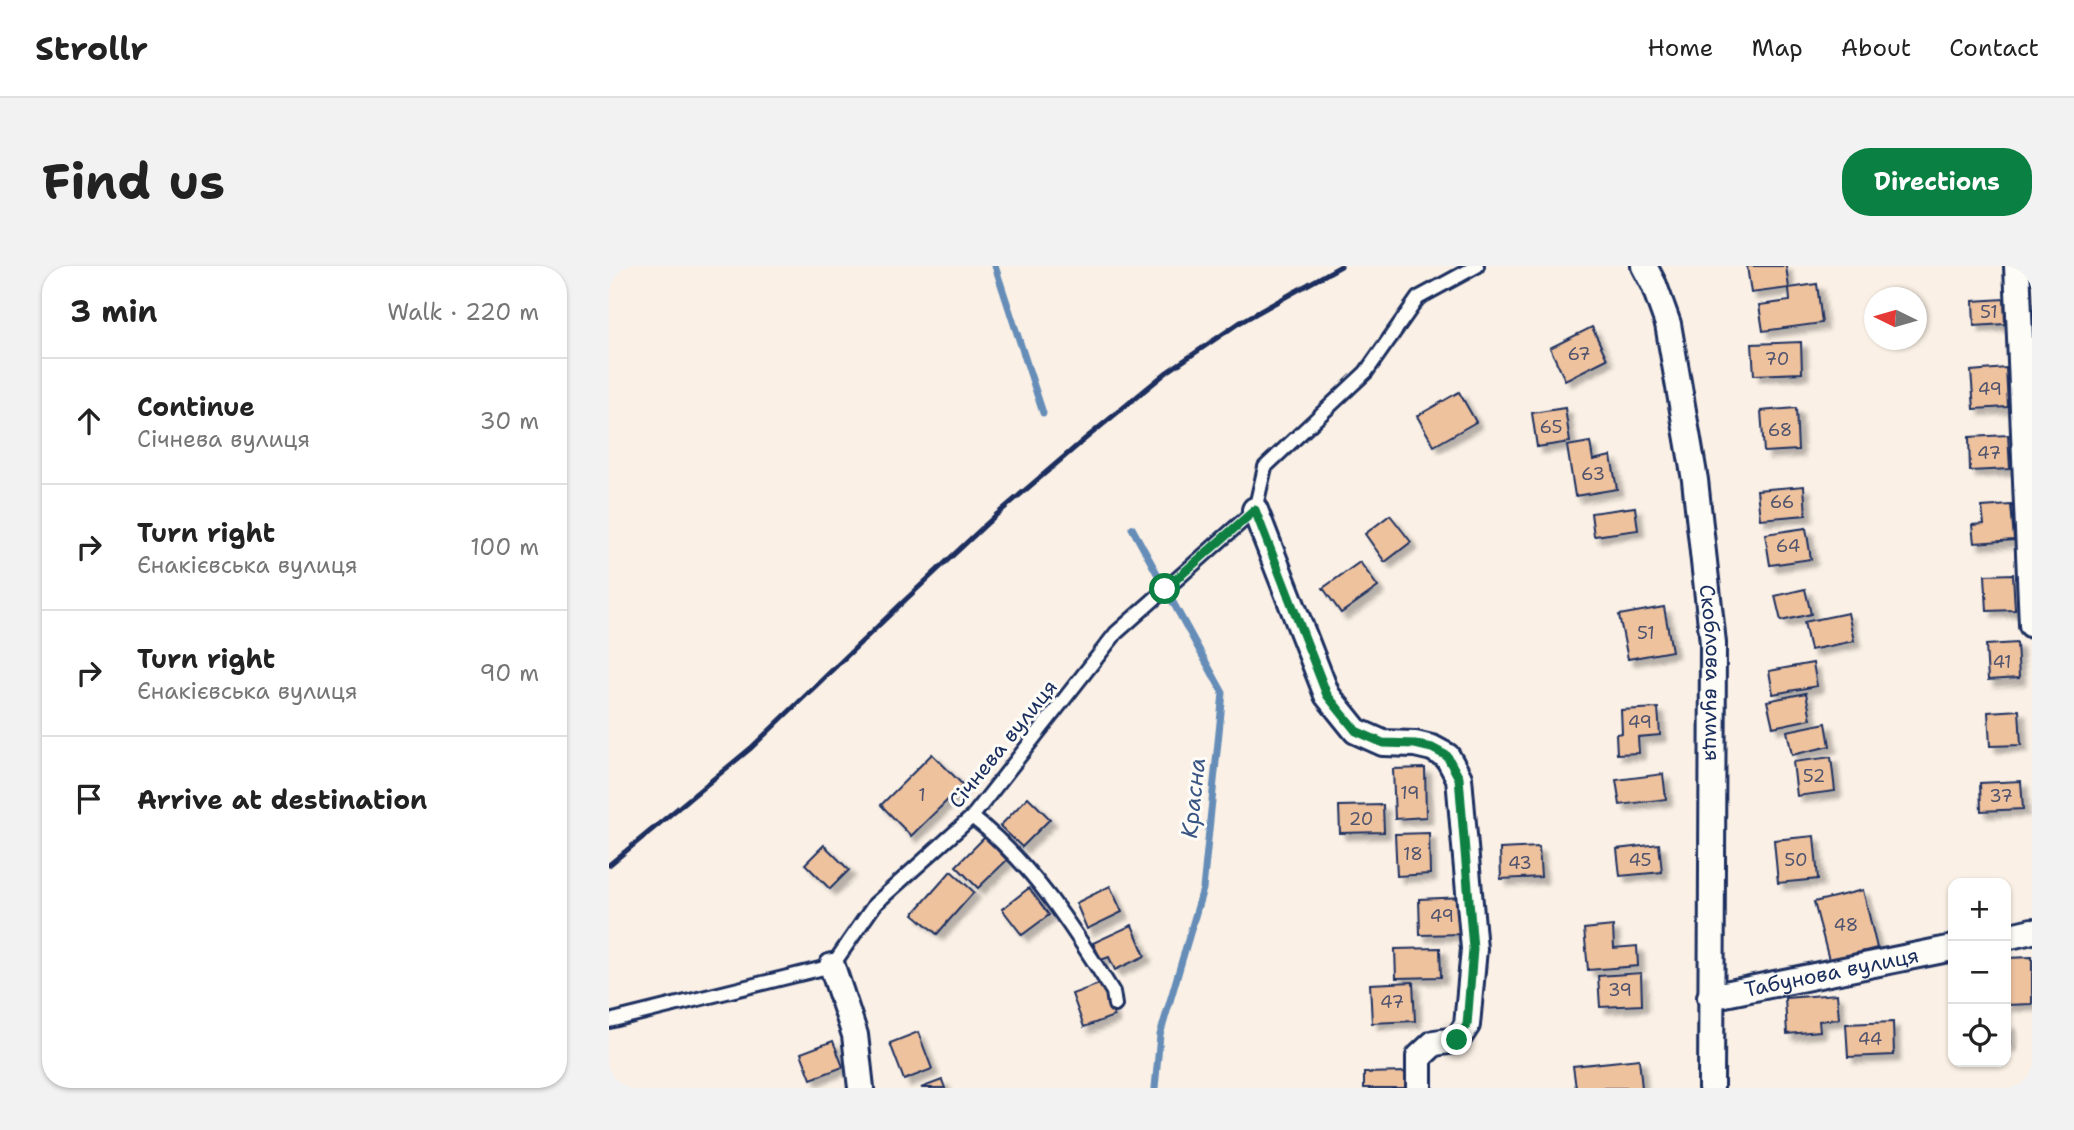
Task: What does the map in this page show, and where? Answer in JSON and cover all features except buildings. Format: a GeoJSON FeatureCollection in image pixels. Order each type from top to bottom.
{"type":"FeatureCollection","features":[{"type":"Feature","properties":{"kind":"street","name":"Скоблова вулиця"},"geometry":{"type":"LineString","coordinates":[[1644,266],[1668,324],[1695,480],[1713,643],[1711,1088]]}},
{"type":"Feature","properties":{"kind":"street"},"geometry":{"type":"LineString","coordinates":[[2017,266],[2032,625]]}},
{"type":"Feature","properties":{"kind":"street"},"geometry":{"type":"LineString","coordinates":[[1255,510],[1327,695],[1356,731],[1383,743],[1415,744],[1432,748],[1447,756],[1459,778],[1473,949],[1467,1025],[1457,1040],[1434,1043],[1419,1058],[1419,1088]]}},
{"type":"Feature","properties":{"kind":"street"},"geometry":{"type":"LineString","coordinates":[[2011,936],[2032,932]]}},
{"type":"Feature","properties":{"kind":"street","name":"Табунова вулиця"},"geometry":{"type":"LineString","coordinates":[[1710,997],[1948,949]]}},
{"type":"Feature","properties":{"kind":"street"},"geometry":{"type":"LineString","coordinates":[[832,966],[855,1035],[861,1088]]}},
{"type":"Feature","properties":{"kind":"lane"},"geometry":{"type":"LineString","coordinates":[[1255,510],[1265,467],[1366,372],[1419,298],[1477,266]]}},
{"type":"Feature","properties":{"kind":"lane","name":"Січнева вулиця"},"geometry":{"type":"LineString","coordinates":[[832,966],[876,904],[972,817],[1116,633],[1255,510]]}},
{"type":"Feature","properties":{"kind":"lane"},"geometry":{"type":"LineString","coordinates":[[972,817],[1001,839],[1050,896],[1113,992],[1115,1005]]}},
{"type":"Feature","properties":{"kind":"lane"},"geometry":{"type":"LineString","coordinates":[[609,1021],[832,966]]}},
{"type":"Feature","properties":{"kind":"waterway","name":"Красна"},"geometry":{"type":"LineString","coordinates":[[995,266],[1043,413]]}},
{"type":"Feature","properties":{"kind":"waterway","name":"Красна"},"geometry":{"type":"LineString","coordinates":[[1132,528],[1223,693],[1203,889],[1160,1035],[1155,1088]]}},
{"type":"Feature","properties":{"kind":"railway"},"geometry":{"type":"LineString","coordinates":[[609,865],[751,748],[995,516],[1085,439],[1167,372],[1239,323],[1341,266]]}},
{"type":"Feature","properties":{"kind":"route"},"geometry":{"type":"LineString","coordinates":[[1165,589],[1255,510],[1327,695],[1356,731],[1383,743],[1415,744],[1432,748],[1447,756],[1459,778],[1473,949],[1467,1025],[1457,1040]]}}]}
